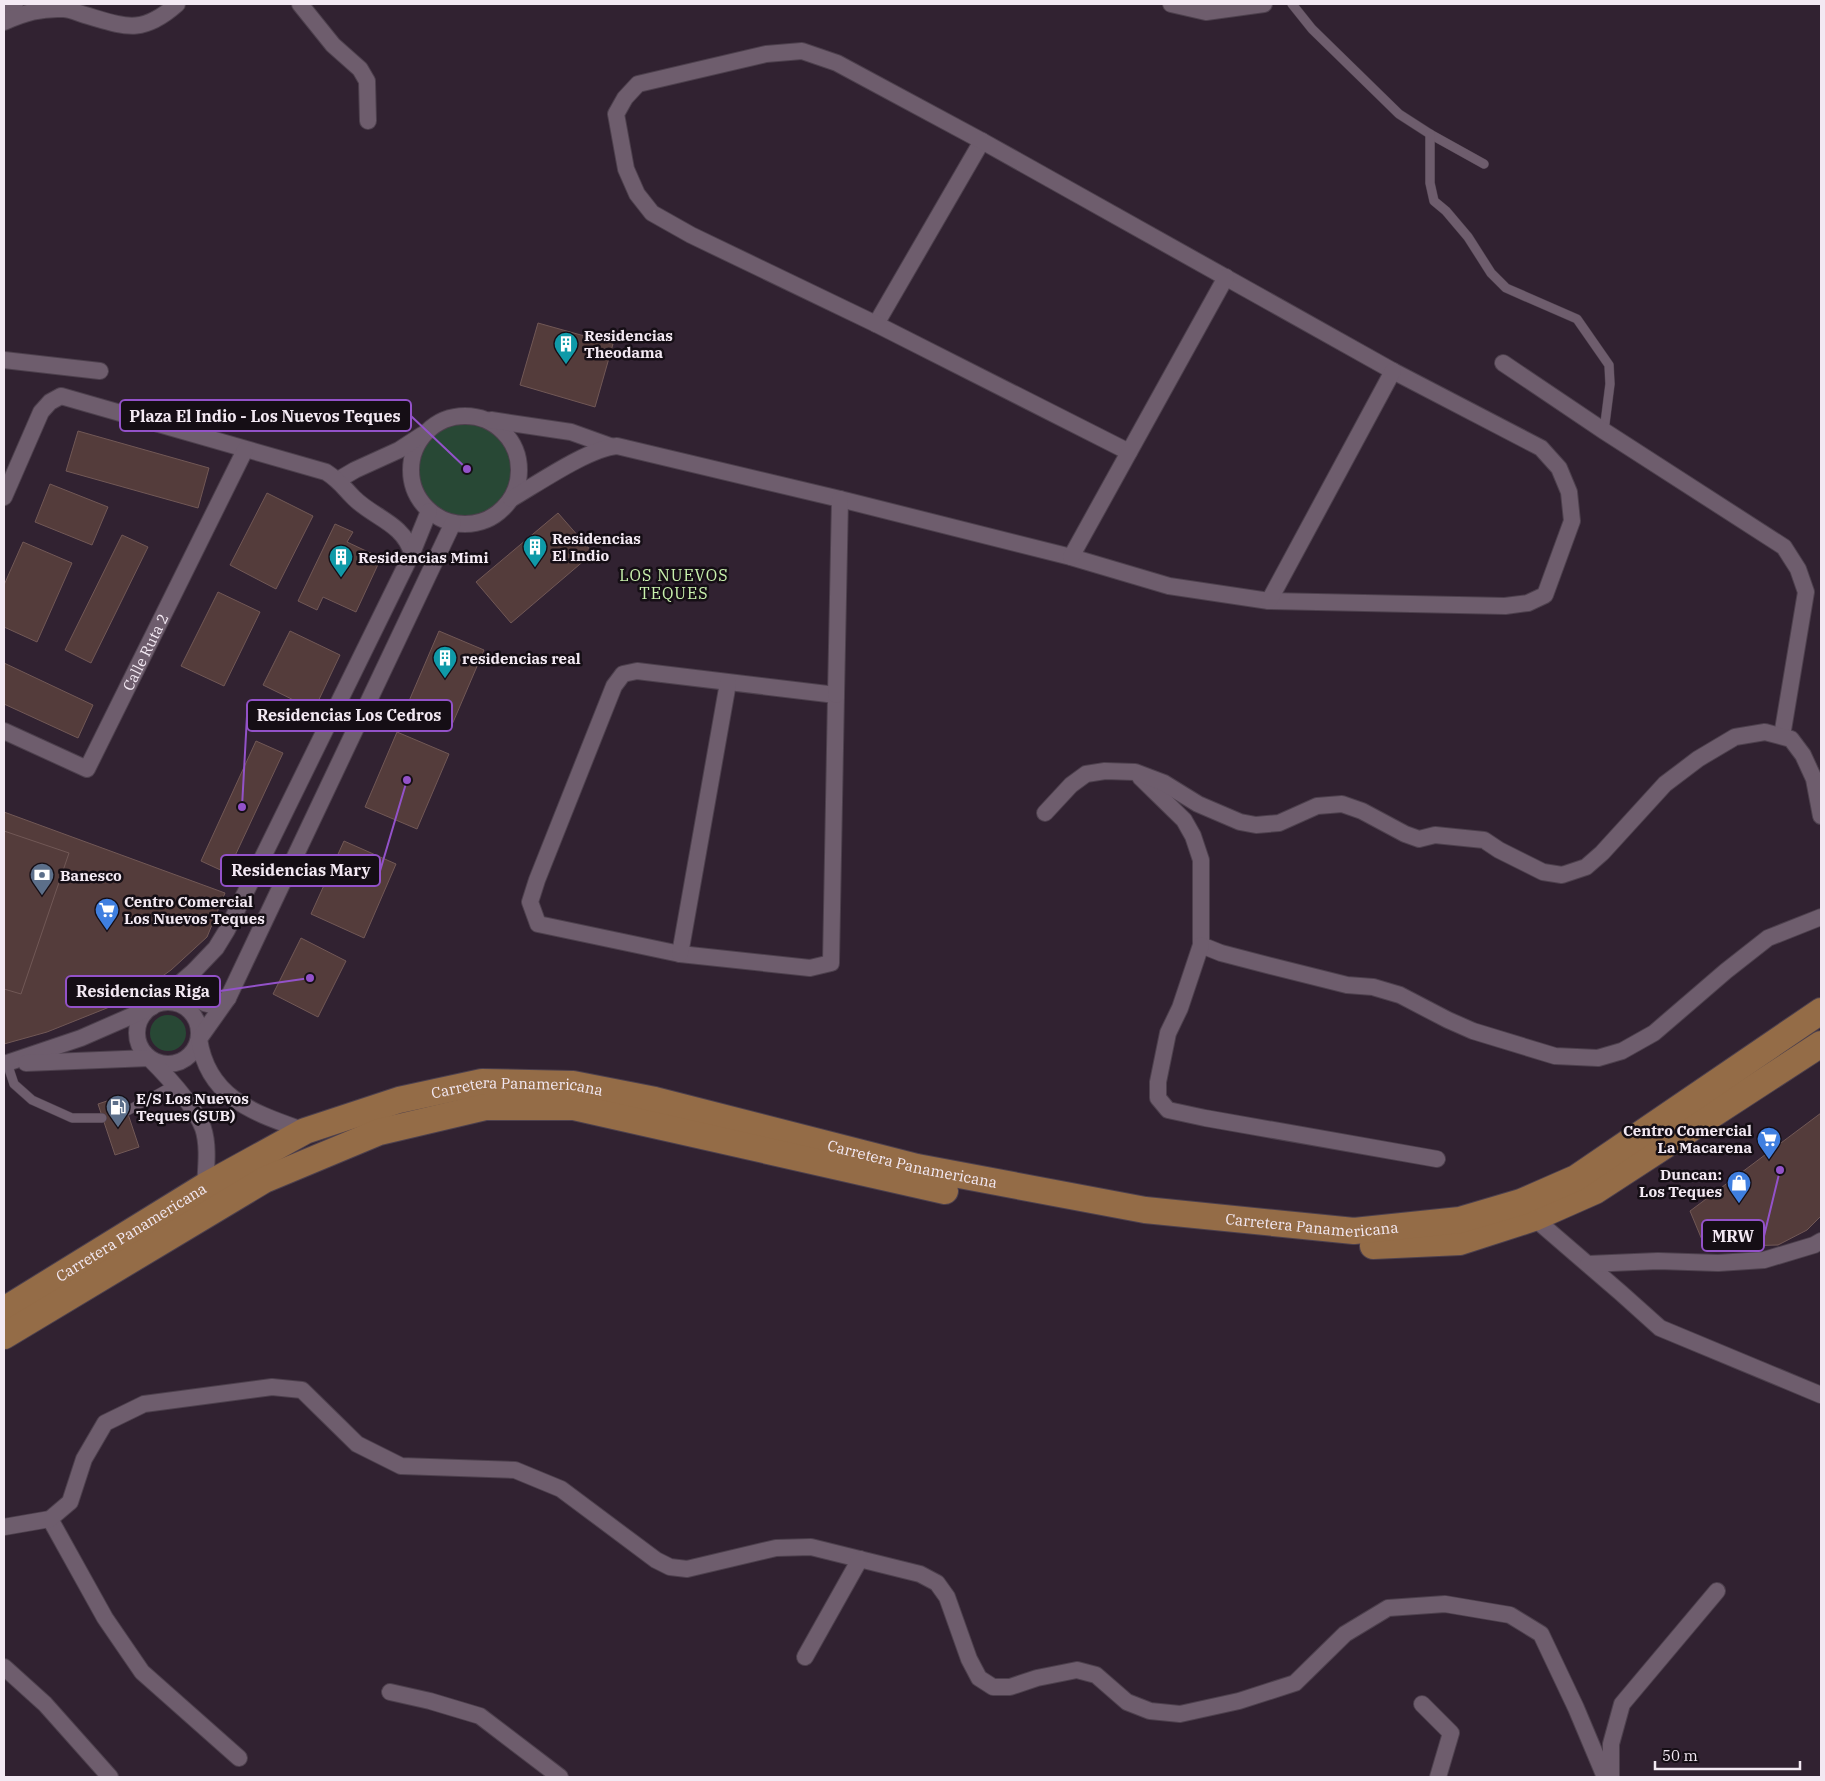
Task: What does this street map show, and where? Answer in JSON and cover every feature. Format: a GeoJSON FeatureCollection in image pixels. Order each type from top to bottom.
{"type":"FeatureCollection","features":[{"type":"Feature","properties":{"kind":"main road","name":"Carretera Panamericana"},"geometry":{"type":"LineString","coordinates":[[4,1310],[206,1186],[305,1131],[399,1100],[482,1082],[573,1084],[654,1100],[917,1167],[1145,1210],[1354,1231],[1460,1220],[1521,1202],[1576,1178],[1821,1012]]}},
{"type":"Feature","properties":{"kind":"main road","name":"Carretera Panamericana"},"geometry":{"type":"LineString","coordinates":[[4,1336],[264,1180],[379,1132],[485,1107],[574,1107],[912,1185],[1143,1229],[1354,1247],[1460,1242],[1534,1218],[1594,1191],[1821,1044]]}},
{"type":"Feature","properties":{"kind":"street"},"geometry":{"type":"LineString","coordinates":[[4,14],[15,4]]}},
{"type":"Feature","properties":{"kind":"street"},"geometry":{"type":"LineString","coordinates":[[4,22],[26,12],[64,9],[124,27],[149,24],[177,4]]}},
{"type":"Feature","properties":{"kind":"street"},"geometry":{"type":"LineString","coordinates":[[300,4],[333,45],[360,69],[368,81],[368,121]]}},
{"type":"Feature","properties":{"kind":"street"},"geometry":{"type":"LineString","coordinates":[[1171,4],[1206,12],[1264,4]]}},
{"type":"Feature","properties":{"kind":"street"},"geometry":{"type":"LineString","coordinates":[[332,476],[355,470],[399,450],[437,423],[454,417],[471,416],[571,432],[610,446],[617,446],[840,499],[1071,557],[1169,586],[1269,601],[1505,606],[1528,603],[1545,595],[1572,521],[1569,492],[1559,468],[1540,448],[1394,371],[982,140],[837,63],[802,51],[766,54],[638,84],[625,98],[616,114],[626,169],[637,194],[652,213],[691,236],[876,324],[1129,452]]}},
{"type":"Feature","properties":{"kind":"street"},"geometry":{"type":"LineString","coordinates":[[876,324],[982,140]]}},
{"type":"Feature","properties":{"kind":"street"},"geometry":{"type":"LineString","coordinates":[[1071,557],[1226,277]]}},
{"type":"Feature","properties":{"kind":"street"},"geometry":{"type":"LineString","coordinates":[[4,360],[100,371]]}},
{"type":"Feature","properties":{"kind":"street"},"geometry":{"type":"LineString","coordinates":[[1503,363],[1604,431],[1784,547],[1798,569],[1806,592],[1782,736]]}},
{"type":"Feature","properties":{"kind":"street"},"geometry":{"type":"LineString","coordinates":[[1269,601],[1394,371]]}},
{"type":"Feature","properties":{"kind":"street"},"geometry":{"type":"LineString","coordinates":[[4,497],[41,412],[50,402],[61,396],[332,476],[355,499],[388,521],[409,543],[412,553]]}},
{"type":"Feature","properties":{"kind":"street"},"geometry":{"type":"LineString","coordinates":[[437,423],[424,434],[415,448],[411,465],[412,482],[418,498],[429,511],[452,523],[470,524],[488,519],[502,510],[511,499],[517,486],[520,472],[519,459],[508,437],[502,430],[483,419]]}},
{"type":"Feature","properties":{"kind":"street"},"geometry":{"type":"LineString","coordinates":[[511,499],[575,462],[610,446]]}},
{"type":"Feature","properties":{"kind":"street","name":"Calle Ruta 2"},"geometry":{"type":"LineString","coordinates":[[4,731],[87,769],[244,450]]}},
{"type":"Feature","properties":{"kind":"street"},"geometry":{"type":"LineString","coordinates":[[836,695],[637,671],[623,674],[614,686],[537,880],[530,902],[538,924],[680,954],[810,968],[831,963],[840,499]]}},
{"type":"Feature","properties":{"kind":"street"},"geometry":{"type":"LineString","coordinates":[[206,1186],[206,1153],[203,1129],[194,1112],[164,1072],[142,1050],[138,1042],[139,1022],[144,1013],[194,971],[216,948],[227,930],[412,553],[429,511]]}},
{"type":"Feature","properties":{"kind":"street"},"geometry":{"type":"LineString","coordinates":[[5,1063],[149,1058],[158,1063],[169,1064],[179,1062],[188,1057],[195,1049],[199,1039],[228,998],[452,523]]}},
{"type":"Feature","properties":{"kind":"street"},"geometry":{"type":"LineString","coordinates":[[680,954],[728,683]]}},
{"type":"Feature","properties":{"kind":"street"},"geometry":{"type":"LineString","coordinates":[[1045,813],[1072,785],[1086,774],[1105,771],[1135,772],[1164,783],[1198,804],[1240,822],[1256,825],[1278,823],[1317,806],[1342,804],[1362,810],[1405,834],[1419,839],[1435,835],[1484,840],[1499,850],[1543,872],[1562,875],[1586,867],[1602,853],[1665,784],[1698,759],[1735,737],[1765,732],[1791,739],[1803,755],[1814,779],[1821,816]]}},
{"type":"Feature","properties":{"kind":"street"},"geometry":{"type":"LineString","coordinates":[[1135,772],[1184,820],[1193,836],[1201,860],[1201,945],[1180,1008],[1168,1033],[1161,1062],[1158,1098],[1168,1110],[1437,1159]]}},
{"type":"Feature","properties":{"kind":"street"},"geometry":{"type":"LineString","coordinates":[[1201,945],[1221,953],[1271,966],[1347,985],[1373,987],[1400,995],[1473,1031],[1554,1056],[1598,1058],[1622,1051],[1654,1033],[1726,971],[1768,938],[1821,917]]}},
{"type":"Feature","properties":{"kind":"street"},"geometry":{"type":"LineString","coordinates":[[194,971],[190,984],[195,998],[201,1002],[217,1005],[228,998]]}},
{"type":"Feature","properties":{"kind":"street"},"geometry":{"type":"LineString","coordinates":[[5,1063],[81,1038],[161,1003],[181,1005],[189,1010],[196,1019],[201,1051],[211,1075],[229,1096],[260,1115],[305,1131]]}},
{"type":"Feature","properties":{"kind":"street"},"geometry":{"type":"LineString","coordinates":[[1534,1218],[1660,1328],[1821,1396]]}},
{"type":"Feature","properties":{"kind":"street"},"geometry":{"type":"LineString","coordinates":[[1588,1264],[1658,1261],[1718,1263],[1764,1260],[1814,1245],[1821,1241]]}},
{"type":"Feature","properties":{"kind":"street"},"geometry":{"type":"LineString","coordinates":[[4,1527],[50,1519],[70,1502],[84,1459],[105,1423],[144,1404],[272,1386],[302,1390],[357,1444],[401,1466],[515,1470],[562,1489],[642,1550],[670,1567],[687,1569],[776,1548],[811,1547],[920,1574],[936,1583],[947,1597],[969,1659],[979,1678],[993,1687],[1010,1687],[1037,1678],[1077,1670],[1096,1675],[1127,1702],[1150,1711],[1180,1714],[1240,1702],[1295,1683],[1345,1634],[1388,1608],[1445,1604],[1510,1615],[1541,1634],[1576,1708],[1605,1777]]}},
{"type":"Feature","properties":{"kind":"street"},"geometry":{"type":"LineString","coordinates":[[50,1519],[105,1618],[142,1672],[239,1758]]}},
{"type":"Feature","properties":{"kind":"street"},"geometry":{"type":"LineString","coordinates":[[805,1657],[860,1559]]}},
{"type":"Feature","properties":{"kind":"street"},"geometry":{"type":"LineString","coordinates":[[1611,1777],[1611,1744],[1622,1704],[1717,1592]]}},
{"type":"Feature","properties":{"kind":"street"},"geometry":{"type":"LineString","coordinates":[[4,1667],[45,1704],[110,1777]]}},
{"type":"Feature","properties":{"kind":"street"},"geometry":{"type":"LineString","coordinates":[[390,1692],[430,1701],[480,1716],[560,1777]]}},
{"type":"Feature","properties":{"kind":"street"},"geometry":{"type":"LineString","coordinates":[[1422,1704],[1451,1733],[1438,1777]]}},
{"type":"Feature","properties":{"kind":"lane"},"geometry":{"type":"LineString","coordinates":[[1292,4],[1312,29],[1399,114],[1430,134],[1484,164]]}},
{"type":"Feature","properties":{"kind":"lane"},"geometry":{"type":"LineString","coordinates":[[1430,134],[1430,183],[1434,202],[1446,211],[1468,237],[1491,273],[1506,288],[1577,319],[1610,365],[1610,384],[1604,431]]}},
{"type":"Feature","properties":{"kind":"lane"},"geometry":{"type":"LineString","coordinates":[[5,1063],[14,1084],[32,1100],[72,1118],[102,1118]]}},
{"type":"Feature","properties":{"kind":"lane"},"geometry":{"type":"LineString","coordinates":[[127,1111],[174,1085]]}},
{"type":"Feature","properties":{"kind":"green space"},"geometry":{"type":"Polygon","coordinates":[[[454,417],[484,419],[505,432],[515,447],[519,465],[517,482],[511,498],[499,511],[483,520],[462,522],[429,511],[417,486],[414,471],[418,451],[436,428],[454,417]]]}},
{"type":"Feature","properties":{"kind":"green space"},"geometry":{"type":"Polygon","coordinates":[[[168,1015],[175,1016],[181,1020],[185,1026],[185,1040],[181,1046],[175,1050],[168,1051],[161,1050],[155,1046],[151,1040],[150,1033],[151,1026],[155,1020],[161,1016],[168,1015]]]}},
{"type":"Feature","properties":{"kind":"building","name":"Residencias Theodama"},"geometry":{"type":"Polygon","coordinates":[[[538,323],[613,344],[595,407],[520,385],[538,323]]]}},
{"type":"Feature","properties":{"kind":"building"},"geometry":{"type":"Polygon","coordinates":[[[78,431],[209,468],[198,508],[66,471],[78,431]]]}},
{"type":"Feature","properties":{"kind":"building"},"geometry":{"type":"Polygon","coordinates":[[[50,484],[108,507],[92,545],[35,522],[50,484]]]}},
{"type":"Feature","properties":{"kind":"building"},"geometry":{"type":"Polygon","coordinates":[[[267,493],[313,516],[276,589],[230,565],[267,493]]]}},
{"type":"Feature","properties":{"kind":"building","name":"Residencias El Indio"},"geometry":{"type":"Polygon","coordinates":[[[558,513],[593,553],[511,623],[476,582],[558,513]]]}},
{"type":"Feature","properties":{"kind":"building","name":"Residencias Mimi"},"geometry":{"type":"Polygon","coordinates":[[[335,524],[353,532],[347,542],[381,558],[356,612],[323,597],[317,610],[298,601],[335,524]]]}},
{"type":"Feature","properties":{"kind":"building"},"geometry":{"type":"Polygon","coordinates":[[[122,535],[148,547],[91,663],[65,650],[122,535]]]}},
{"type":"Feature","properties":{"kind":"building"},"geometry":{"type":"Polygon","coordinates":[[[23,542],[72,563],[37,642],[4,627],[4,585],[23,542]]]}},
{"type":"Feature","properties":{"kind":"building"},"geometry":{"type":"Polygon","coordinates":[[[218,592],[260,612],[224,686],[181,666],[218,592]]]}},
{"type":"Feature","properties":{"kind":"building"},"geometry":{"type":"Polygon","coordinates":[[[290,631],[340,655],[314,710],[263,685],[290,631]]]}},
{"type":"Feature","properties":{"kind":"building","name":"residencias real"},"geometry":{"type":"Polygon","coordinates":[[[439,631],[484,650],[451,727],[406,708],[439,631]]]}},
{"type":"Feature","properties":{"kind":"building"},"geometry":{"type":"Polygon","coordinates":[[[4,663],[93,705],[78,738],[4,704],[4,663]]]}},
{"type":"Feature","properties":{"kind":"building"},"geometry":{"type":"Polygon","coordinates":[[[397,732],[449,754],[417,829],[365,807],[397,732]]]}},
{"type":"Feature","properties":{"kind":"building"},"geometry":{"type":"Polygon","coordinates":[[[256,741],[283,753],[227,873],[201,861],[256,741]]]}},
{"type":"Feature","properties":{"kind":"building","name":"Centro Comercial Los Nuevos Teques"},"geometry":{"type":"Polygon","coordinates":[[[4,812],[225,893],[207,937],[171,970],[132,998],[47,1032],[4,1044],[4,812]]]}},
{"type":"Feature","properties":{"kind":"building"},"geometry":{"type":"Polygon","coordinates":[[[4,831],[69,853],[21,994],[4,989],[4,831]]]}},
{"type":"Feature","properties":{"kind":"building"},"geometry":{"type":"Polygon","coordinates":[[[344,841],[396,864],[364,938],[311,914],[344,841]]]}},
{"type":"Feature","properties":{"kind":"building"},"geometry":{"type":"Polygon","coordinates":[[[301,938],[346,961],[318,1017],[273,994],[301,938]]]}},
{"type":"Feature","properties":{"kind":"building"},"geometry":{"type":"Polygon","coordinates":[[[122,1096],[139,1147],[115,1155],[98,1104],[122,1096]]]}},
{"type":"Feature","properties":{"kind":"building"},"geometry":{"type":"Polygon","coordinates":[[[1821,1113],[1821,1216],[1807,1230],[1778,1245],[1705,1247],[1690,1211],[1821,1113]]]}},
{"type":"Feature","properties":{"kind":"place","name":"Residencias Theodama"},"geometry":{"type":"Point","coordinates":[566,365]}},
{"type":"Feature","properties":{"kind":"place","name":"Plaza El Indio - Los Nuevos Teques"},"geometry":{"type":"Point","coordinates":[467,469]}},
{"type":"Feature","properties":{"kind":"place","name":"Residencias El Indio"},"geometry":{"type":"Point","coordinates":[535,568]}},
{"type":"Feature","properties":{"kind":"place","name":"Residencias Mimi"},"geometry":{"type":"Point","coordinates":[341,578]}},
{"type":"Feature","properties":{"kind":"place","name":"residencias real"},"geometry":{"type":"Point","coordinates":[445,679]}},
{"type":"Feature","properties":{"kind":"place","name":"Residencias Mary"},"geometry":{"type":"Point","coordinates":[407,780]}},
{"type":"Feature","properties":{"kind":"place","name":"Residencias Los Cedros"},"geometry":{"type":"Point","coordinates":[242,807]}},
{"type":"Feature","properties":{"kind":"place","name":"Banesco"},"geometry":{"type":"Point","coordinates":[42,896]}},
{"type":"Feature","properties":{"kind":"place","name":"Centro Comercial Los Nuevos Teques"},"geometry":{"type":"Point","coordinates":[107,931]}},
{"type":"Feature","properties":{"kind":"place","name":"Residencias Riga"},"geometry":{"type":"Point","coordinates":[310,978]}},
{"type":"Feature","properties":{"kind":"place","name":"E/S Los Nuevos Teques (SUB)"},"geometry":{"type":"Point","coordinates":[118,1128]}},
{"type":"Feature","properties":{"kind":"place","name":"Centro Comercial La Macarena"},"geometry":{"type":"Point","coordinates":[1769,1160]}},
{"type":"Feature","properties":{"kind":"place","name":"MRW"},"geometry":{"type":"Point","coordinates":[1780,1170]}},
{"type":"Feature","properties":{"kind":"place","name":"Duncan: Los Teques"},"geometry":{"type":"Point","coordinates":[1739,1204]}},
{"type":"Feature","properties":{"kind":"district","name":"LOS NUEVOS TEQUES"},"geometry":{"type":"Point","coordinates":[674,584]}}]}
